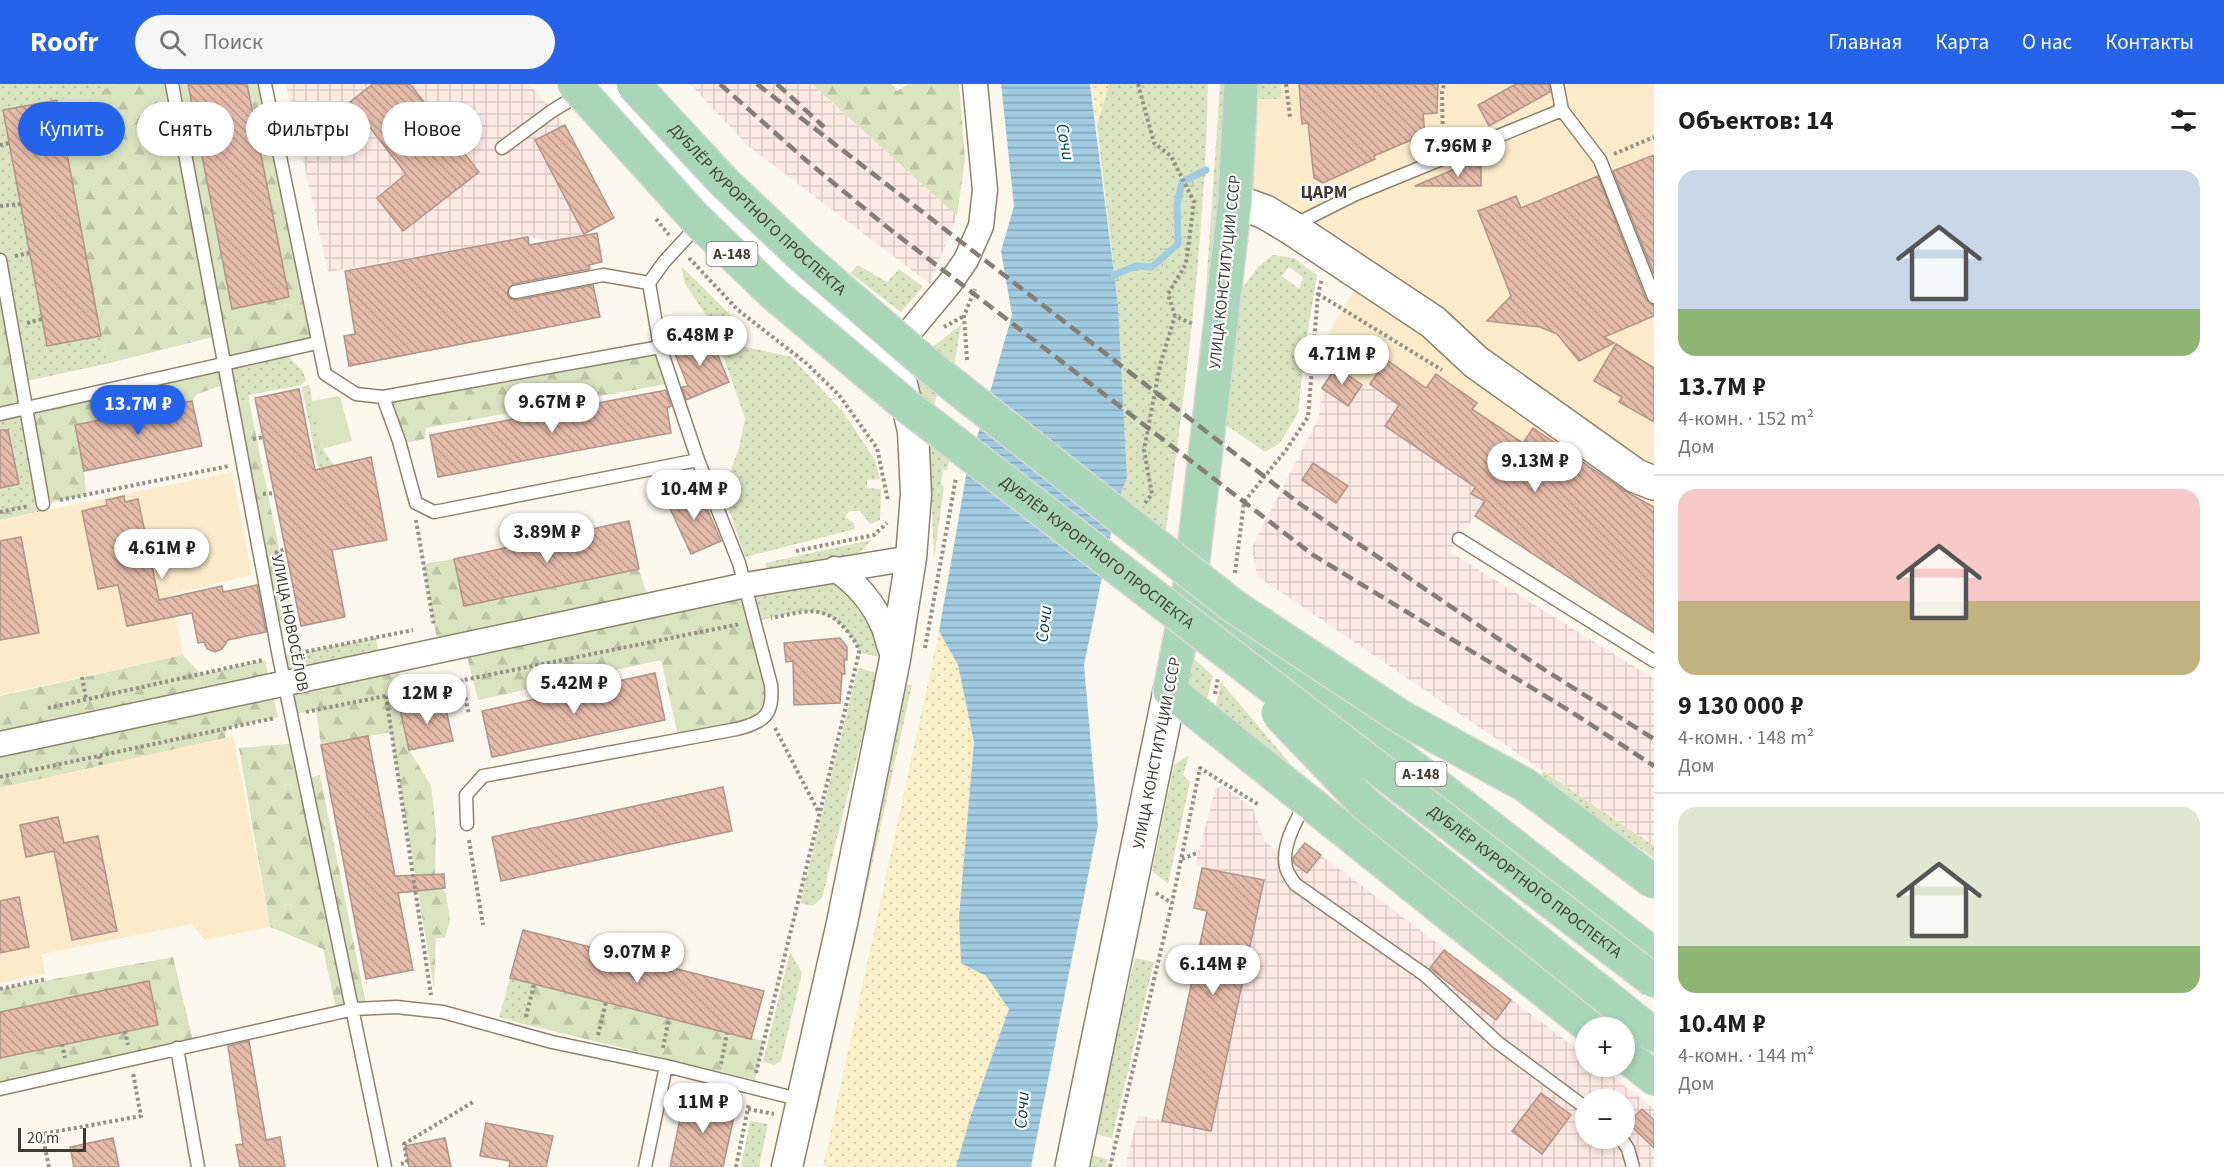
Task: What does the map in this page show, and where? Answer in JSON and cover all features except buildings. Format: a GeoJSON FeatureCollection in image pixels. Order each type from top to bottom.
{"type":"FeatureCollection","features":[{"type":"Feature","properties":{"kind":"main road","name":"ДУБЛЁР КУРОРТНОГО ПРОСПЕКТА"},"geometry":{"type":"LineString","coordinates":[[574,84],[695,218],[774,294],[907,406],[1220,659],[1654,981]]}},
{"type":"Feature","properties":{"kind":"main road","name":"ДУБЛЁР КУРОРТНОГО ПРОСПЕКТА"},"geometry":{"type":"LineString","coordinates":[[633,84],[723,181],[803,257],[929,366],[1233,594],[1654,928]]}},
{"type":"Feature","properties":{"kind":"main road","name":"УЛИЦА КОНСТИТУЦИИ СССР"},"geometry":{"type":"LineString","coordinates":[[1072,1167],[1189,593],[1235,201],[1241,84]]}},
{"type":"Feature","properties":{"kind":"main road"},"geometry":{"type":"LineString","coordinates":[[1235,201],[1254,207],[1290,227],[1434,322],[1476,362],[1636,476],[1654,483]]}},
{"type":"Feature","properties":{"kind":"main road","name":"А-148"},"geometry":{"type":"LineString","coordinates":[[1189,593],[1654,956]]}},
{"type":"Feature","properties":{"kind":"main road","name":"А-148"},"geometry":{"type":"LineString","coordinates":[[1233,594],[1401,717],[1518,780],[1654,882]]}},
{"type":"Feature","properties":{"kind":"main road","name":"А-148"},"geometry":{"type":"LineString","coordinates":[[1220,659],[1365,804],[1642,1025]]}},
{"type":"Feature","properties":{"kind":"main road"},"geometry":{"type":"LineString","coordinates":[[1170,691],[1578,1017]]}},
{"type":"Feature","properties":{"kind":"main road"},"geometry":{"type":"LineString","coordinates":[[1635,1063],[1654,1078]]}},
{"type":"Feature","properties":{"kind":"street"},"geometry":{"type":"LineString","coordinates":[[603,84],[717,206],[787,273],[888,358],[901,380],[913,432],[916,494],[911,558],[895,659],[842,923],[787,1167]]}},
{"type":"Feature","properties":{"kind":"street"},"geometry":{"type":"LineString","coordinates":[[888,358],[950,283],[966,260],[981,226],[986,190],[975,84]]}},
{"type":"Feature","properties":{"kind":"street"},"geometry":{"type":"LineString","coordinates":[[0,744],[746,585],[911,558]]}},
{"type":"Feature","properties":{"kind":"street"},"geometry":{"type":"LineString","coordinates":[[835,569],[848,577],[867,600],[884,628],[889,648],[895,659]]}},
{"type":"Feature","properties":{"kind":"lane","name":"УЛИЦА НОВОСЁЛОВ"},"geometry":{"type":"LineString","coordinates":[[172,84],[222,365],[284,682],[354,1009],[385,1167]]}},
{"type":"Feature","properties":{"kind":"lane"},"geometry":{"type":"LineString","coordinates":[[265,84],[325,374],[356,394],[383,397],[660,346]]}},
{"type":"Feature","properties":{"kind":"lane"},"geometry":{"type":"LineString","coordinates":[[502,148],[552,111],[596,84]]}},
{"type":"Feature","properties":{"kind":"lane"},"geometry":{"type":"LineString","coordinates":[[1557,84],[1562,110],[1600,160],[1654,297]]}},
{"type":"Feature","properties":{"kind":"lane"},"geometry":{"type":"LineString","coordinates":[[1290,227],[1356,194],[1562,110]]}},
{"type":"Feature","properties":{"kind":"lane"},"geometry":{"type":"LineString","coordinates":[[467,824],[466,795],[483,776],[737,729],[755,724],[768,714],[773,700],[771,685],[753,622],[746,585],[698,460],[660,346],[649,284],[678,247],[717,206]]}},
{"type":"Feature","properties":{"kind":"lane"},"geometry":{"type":"LineString","coordinates":[[0,260],[27,408],[40,504]]}},
{"type":"Feature","properties":{"kind":"lane"},"geometry":{"type":"LineString","coordinates":[[515,292],[603,274],[649,284]]}},
{"type":"Feature","properties":{"kind":"lane"},"geometry":{"type":"LineString","coordinates":[[0,414],[317,344]]}},
{"type":"Feature","properties":{"kind":"lane"},"geometry":{"type":"LineString","coordinates":[[383,397],[399,441],[416,503],[434,512],[698,460]]}},
{"type":"Feature","properties":{"kind":"lane"},"geometry":{"type":"LineString","coordinates":[[1459,539],[1654,661]]}},
{"type":"Feature","properties":{"kind":"lane"},"geometry":{"type":"LineString","coordinates":[[1307,800],[1292,826],[1286,857],[1286,867],[1295,884],[1425,975],[1497,1042],[1575,1100]]}},
{"type":"Feature","properties":{"kind":"lane"},"geometry":{"type":"LineString","coordinates":[[0,1089],[354,1009],[396,1007],[461,1016],[552,1042],[664,1062],[803,1100]]}},
{"type":"Feature","properties":{"kind":"lane"},"geometry":{"type":"LineString","coordinates":[[177,1048],[198,1167]]}},
{"type":"Feature","properties":{"kind":"lane"},"geometry":{"type":"LineString","coordinates":[[645,1167],[664,1062]]}},
{"type":"Feature","properties":{"kind":"lane"},"geometry":{"type":"LineString","coordinates":[[1628,1149],[1633,1167]]}},
{"type":"Feature","properties":{"kind":"path"},"geometry":{"type":"LineString","coordinates":[[1138,84],[1154,143],[1171,156],[1194,202],[1186,264],[1168,294],[1175,316],[1160,365],[1144,450],[1152,494],[1144,504]]}},
{"type":"Feature","properties":{"kind":"path"},"geometry":{"type":"LineString","coordinates":[[1286,84],[1290,117]]}},
{"type":"Feature","properties":{"kind":"path"},"geometry":{"type":"LineString","coordinates":[[1444,84],[1442,93],[1444,158]]}},
{"type":"Feature","properties":{"kind":"path"},"geometry":{"type":"LineString","coordinates":[[1600,160],[1654,137]]}},
{"type":"Feature","properties":{"kind":"path"},"geometry":{"type":"LineString","coordinates":[[0,145],[9,143]]}},
{"type":"Feature","properties":{"kind":"path"},"geometry":{"type":"LineString","coordinates":[[0,206],[20,204]]}},
{"type":"Feature","properties":{"kind":"path"},"geometry":{"type":"LineString","coordinates":[[678,247],[738,310],[807,363],[839,395],[877,448],[885,475],[889,511]]}},
{"type":"Feature","properties":{"kind":"path"},"geometry":{"type":"LineString","coordinates":[[1233,594],[1244,502],[1286,450],[1308,417],[1318,294],[1325,269]]}},
{"type":"Feature","properties":{"kind":"path"},"geometry":{"type":"LineString","coordinates":[[1318,294],[1343,309]]}},
{"type":"Feature","properties":{"kind":"path"},"geometry":{"type":"LineString","coordinates":[[964,316],[967,370]]}},
{"type":"Feature","properties":{"kind":"path"},"geometry":{"type":"LineString","coordinates":[[1175,316],[1203,326]]}},
{"type":"Feature","properties":{"kind":"path"},"geometry":{"type":"LineString","coordinates":[[0,512],[242,464]]}},
{"type":"Feature","properties":{"kind":"path"},"geometry":{"type":"LineString","coordinates":[[416,503],[417,537],[434,626]]}},
{"type":"Feature","properties":{"kind":"path"},"geometry":{"type":"LineString","coordinates":[[784,554],[874,535],[885,527],[888,520]]}},
{"type":"Feature","properties":{"kind":"path"},"geometry":{"type":"LineString","coordinates":[[0,777],[461,680],[811,610],[823,612],[843,626],[858,647],[859,653],[818,811],[736,1167]]}},
{"type":"Feature","properties":{"kind":"path"},"geometry":{"type":"LineString","coordinates":[[1213,702],[1220,659]]}},
{"type":"Feature","properties":{"kind":"path"},"geometry":{"type":"LineString","coordinates":[[43,709],[265,660]]}},
{"type":"Feature","properties":{"kind":"path"},"geometry":{"type":"LineString","coordinates":[[82,677],[86,699]]}},
{"type":"Feature","properties":{"kind":"path"},"geometry":{"type":"LineString","coordinates":[[461,680],[469,714]]}},
{"type":"Feature","properties":{"kind":"path"},"geometry":{"type":"LineString","coordinates":[[386,696],[433,1011]]}},
{"type":"Feature","properties":{"kind":"path"},"geometry":{"type":"LineString","coordinates":[[768,714],[818,811]]}},
{"type":"Feature","properties":{"kind":"path"},"geometry":{"type":"LineString","coordinates":[[99,756],[100,766]]}},
{"type":"Feature","properties":{"kind":"path"},"geometry":{"type":"LineString","coordinates":[[1110,1167],[1172,903],[1200,768],[1259,804]]}},
{"type":"Feature","properties":{"kind":"path"},"geometry":{"type":"LineString","coordinates":[[467,824],[483,925]]}},
{"type":"Feature","properties":{"kind":"path"},"geometry":{"type":"LineString","coordinates":[[1181,859],[1198,852]]}},
{"type":"Feature","properties":{"kind":"path"},"geometry":{"type":"LineString","coordinates":[[1155,892],[1172,903]]}},
{"type":"Feature","properties":{"kind":"path"},"geometry":{"type":"LineString","coordinates":[[0,989],[46,979]]}},
{"type":"Feature","properties":{"kind":"path"},"geometry":{"type":"LineString","coordinates":[[524,1024],[534,984]]}},
{"type":"Feature","properties":{"kind":"path"},"geometry":{"type":"LineString","coordinates":[[596,1041],[606,1002]]}},
{"type":"Feature","properties":{"kind":"path"},"geometry":{"type":"LineString","coordinates":[[664,1062],[669,1018]]}},
{"type":"Feature","properties":{"kind":"path"},"geometry":{"type":"LineString","coordinates":[[720,1071],[727,1033]]}},
{"type":"Feature","properties":{"kind":"path"},"geometry":{"type":"LineString","coordinates":[[49,1167],[42,1134],[141,1116],[131,1059]]}},
{"type":"Feature","properties":{"kind":"path"},"geometry":{"type":"LineString","coordinates":[[398,1165],[407,1162],[404,1144],[473,1102]]}},
{"type":"Feature","properties":{"kind":"path"},"geometry":{"type":"LineString","coordinates":[[748,1109],[774,1114]]}},
{"type":"Feature","properties":{"kind":"shaded area"},"geometry":{"type":"Polygon","coordinates":[[[286,84],[529,84],[565,125],[535,141],[584,234],[549,241],[528,237],[328,272],[302,156],[370,156],[370,102],[290,102],[286,84]]]}},
{"type":"Feature","properties":{"kind":"shaded area"},"geometry":{"type":"Polygon","coordinates":[[[690,84],[812,84],[957,216],[930,284],[748,146],[690,84]]]}},
{"type":"Feature","properties":{"kind":"shaded area"},"geometry":{"type":"Polygon","coordinates":[[[1245,84],[1654,84],[1654,507],[1533,428],[1485,501],[1471,494],[1474,486],[1385,426],[1399,405],[1362,385],[1348,406],[1322,388],[1336,367],[1325,340],[1355,288],[1241,195],[1245,84]]]}},
{"type":"Feature","properties":{"kind":"shaded area"},"geometry":{"type":"Polygon","coordinates":[[[1370,384],[1399,405],[1385,426],[1475,487],[1471,494],[1485,501],[1450,552],[1654,679],[1654,846],[1257,576],[1252,547],[1319,417],[1322,388],[1348,406],[1362,385],[1370,384]]]}},
{"type":"Feature","properties":{"kind":"shaded area"},"geometry":{"type":"Polygon","coordinates":[[[232,472],[252,575],[172,594],[183,655],[0,695],[0,520],[232,472]]]}},
{"type":"Feature","properties":{"kind":"shaded area"},"geometry":{"type":"Polygon","coordinates":[[[233,736],[270,927],[205,940],[192,924],[42,954],[45,974],[0,983],[0,788],[233,736]]]}},
{"type":"Feature","properties":{"kind":"shaded area"},"geometry":{"type":"Polygon","coordinates":[[[1222,786],[1253,808],[1264,841],[1291,860],[1305,843],[1575,1047],[1575,1077],[1614,1077],[1629,1089],[1575,1089],[1575,1149],[1635,1149],[1635,1094],[1654,1109],[1654,1167],[1125,1167],[1138,1115],[1211,1131],[1264,881],[1195,866],[1215,789],[1222,786]]]}},
{"type":"Feature","properties":{"kind":"green space"},"geometry":{"type":"Polygon","coordinates":[[[0,84],[114,84],[91,97],[46,102],[18,102],[18,107],[3,110],[47,346],[101,336],[110,363],[22,382],[0,357],[0,84]]]}},
{"type":"Feature","properties":{"kind":"green space"},"geometry":{"type":"Polygon","coordinates":[[[114,84],[265,84],[269,102],[246,102],[246,156],[279,156],[317,343],[223,365],[226,384],[197,394],[192,401],[75,425],[86,495],[44,504],[42,511],[0,520],[0,512],[43,504],[27,409],[0,414],[0,260],[27,408],[222,365],[217,336],[110,363],[101,336],[67,156],[125,156],[125,102],[57,102],[57,100],[91,97],[114,84]]]}},
{"type":"Feature","properties":{"kind":"green space"},"geometry":{"type":"Polygon","coordinates":[[[812,84],[892,84],[897,91],[909,84],[959,84],[965,159],[957,216],[812,84]]]}},
{"type":"Feature","properties":{"kind":"green space"},"geometry":{"type":"Polygon","coordinates":[[[1109,84],[1208,84],[1199,254],[1165,537],[1118,500],[1127,478],[1118,305],[1097,125],[1109,84]]]}},
{"type":"Feature","properties":{"kind":"green space"},"geometry":{"type":"Polygon","coordinates":[[[1220,84],[1241,84],[1224,292],[1205,303],[1220,84]]]}},
{"type":"Feature","properties":{"kind":"green space"},"geometry":{"type":"Polygon","coordinates":[[[1250,84],[1280,84],[1281,99],[1249,99],[1250,84]]]}},
{"type":"Feature","properties":{"kind":"green space"},"geometry":{"type":"Polygon","coordinates":[[[1206,165],[1205,177],[1190,191],[1183,207],[1182,246],[1155,274],[1144,272],[1115,282],[1113,266],[1139,256],[1148,262],[1174,239],[1172,201],[1176,180],[1206,165]]]}},
{"type":"Feature","properties":{"kind":"green space"},"geometry":{"type":"Polygon","coordinates":[[[1273,255],[1294,258],[1317,275],[1305,348],[1298,413],[1280,443],[1265,452],[1223,423],[1239,293],[1258,267],[1273,255]],[[1289,267],[1282,276],[1299,289],[1303,277],[1289,267]]]}},
{"type":"Feature","properties":{"kind":"green space"},"geometry":{"type":"Polygon","coordinates":[[[858,265],[887,282],[899,269],[923,287],[901,312],[850,273],[858,265]]]}},
{"type":"Feature","properties":{"kind":"green space"},"geometry":{"type":"Polygon","coordinates":[[[681,266],[733,317],[723,327],[716,328],[712,324],[685,284],[681,266]]]}},
{"type":"Feature","properties":{"kind":"green space"},"geometry":{"type":"Polygon","coordinates":[[[961,325],[952,378],[942,387],[935,404],[936,413],[947,441],[950,459],[947,471],[943,469],[941,484],[944,487],[934,559],[929,433],[915,379],[915,360],[961,325]]]}},
{"type":"Feature","properties":{"kind":"green space"},"geometry":{"type":"Polygon","coordinates":[[[742,346],[791,357],[843,412],[875,460],[880,479],[867,480],[867,488],[881,489],[880,520],[870,524],[860,511],[849,511],[845,517],[854,523],[855,529],[745,557],[723,491],[739,448],[745,418],[720,347],[742,346]]]}},
{"type":"Feature","properties":{"kind":"green space"},"geometry":{"type":"Polygon","coordinates":[[[660,347],[672,383],[426,428],[425,439],[400,444],[383,397],[660,347]]]}},
{"type":"Feature","properties":{"kind":"green space"},"geometry":{"type":"Polygon","coordinates":[[[283,351],[302,370],[306,380],[301,385],[249,395],[249,401],[230,404],[222,365],[283,351]]]}},
{"type":"Feature","properties":{"kind":"green space"},"geometry":{"type":"Polygon","coordinates":[[[309,384],[322,448],[334,465],[351,547],[334,550],[302,388],[309,384]]]}},
{"type":"Feature","properties":{"kind":"green space"},"geometry":{"type":"Polygon","coordinates":[[[340,396],[352,441],[322,449],[312,401],[340,396]]]}},
{"type":"Feature","properties":{"kind":"green space"},"geometry":{"type":"Polygon","coordinates":[[[249,401],[293,617],[272,623],[230,404],[249,401]]]}},
{"type":"Feature","properties":{"kind":"green space"},"geometry":{"type":"Polygon","coordinates":[[[27,408],[43,504],[0,512],[0,488],[19,484],[10,439],[0,440],[0,415],[27,408]]]}},
{"type":"Feature","properties":{"kind":"green space"},"geometry":{"type":"Polygon","coordinates":[[[871,540],[858,555],[768,577],[765,563],[871,540]]]}},
{"type":"Feature","properties":{"kind":"green space"},"geometry":{"type":"Polygon","coordinates":[[[454,559],[464,606],[639,569],[650,605],[746,585],[773,700],[755,725],[679,740],[661,660],[478,700],[464,645],[439,650],[423,564],[454,559]]]}},
{"type":"Feature","properties":{"kind":"green space"},"geometry":{"type":"Polygon","coordinates":[[[848,577],[886,658],[859,653],[856,643],[845,629],[825,614],[802,612],[753,622],[746,585],[848,577]]]}},
{"type":"Feature","properties":{"kind":"green space"},"geometry":{"type":"Polygon","coordinates":[[[376,638],[380,663],[286,682],[279,657],[376,638]]]}},
{"type":"Feature","properties":{"kind":"green space"},"geometry":{"type":"Polygon","coordinates":[[[183,655],[201,674],[265,660],[278,717],[227,728],[225,738],[0,788],[0,696],[183,655]]]}},
{"type":"Feature","properties":{"kind":"green space"},"geometry":{"type":"Polygon","coordinates":[[[1192,657],[1213,676],[1204,710],[1187,684],[1192,657]]]}},
{"type":"Feature","properties":{"kind":"green space"},"geometry":{"type":"Polygon","coordinates":[[[397,660],[401,682],[400,709],[409,750],[431,785],[436,831],[435,874],[446,894],[450,920],[445,938],[436,938],[434,988],[391,732],[321,745],[316,710],[291,715],[286,682],[397,660]]]}},
{"type":"Feature","properties":{"kind":"green space"},"geometry":{"type":"Polygon","coordinates":[[[858,668],[878,673],[822,898],[813,906],[800,903],[858,668]]]}},
{"type":"Feature","properties":{"kind":"green space"},"geometry":{"type":"Polygon","coordinates":[[[1221,682],[1319,798],[1214,713],[1221,682]]]}},
{"type":"Feature","properties":{"kind":"green space"},"geometry":{"type":"Polygon","coordinates":[[[904,684],[912,685],[817,1113],[808,1111],[904,684]]]}},
{"type":"Feature","properties":{"kind":"green space"},"geometry":{"type":"Polygon","coordinates":[[[297,743],[305,779],[320,775],[367,1009],[337,1013],[323,949],[270,927],[239,748],[297,743]]]}},
{"type":"Feature","properties":{"kind":"green space"},"geometry":{"type":"Polygon","coordinates":[[[1189,755],[1183,775],[1190,782],[1168,884],[1152,871],[1174,765],[1189,755]]]}},
{"type":"Feature","properties":{"kind":"green space"},"geometry":{"type":"Polygon","coordinates":[[[1543,771],[1654,846],[1654,858],[1539,780],[1543,771]]]}},
{"type":"Feature","properties":{"kind":"green space"},"geometry":{"type":"Polygon","coordinates":[[[1115,876],[1060,1167],[1054,1167],[1115,876]]]}},
{"type":"Feature","properties":{"kind":"green space"},"geometry":{"type":"Polygon","coordinates":[[[790,952],[802,973],[781,1061],[774,1065],[763,1062],[790,952]]]}},
{"type":"Feature","properties":{"kind":"green space"},"geometry":{"type":"Polygon","coordinates":[[[173,957],[194,1045],[0,1089],[0,989],[173,957]]]}},
{"type":"Feature","properties":{"kind":"green space"},"geometry":{"type":"Polygon","coordinates":[[[1135,958],[1154,962],[1112,1138],[1093,1134],[1135,958]]]}},
{"type":"Feature","properties":{"kind":"green space"},"geometry":{"type":"Polygon","coordinates":[[[510,978],[534,984],[524,1024],[499,1017],[510,978]]]}},
{"type":"Feature","properties":{"kind":"green space"},"geometry":{"type":"Polygon","coordinates":[[[534,984],[764,1041],[755,1080],[524,1024],[534,984]]]}},
{"type":"Feature","properties":{"kind":"green space"},"geometry":{"type":"Polygon","coordinates":[[[750,1121],[768,1124],[759,1167],[741,1167],[750,1121]]]}},
{"type":"Feature","properties":{"kind":"green space"},"geometry":{"type":"Polygon","coordinates":[[[1089,1155],[1108,1159],[1106,1167],[1086,1167],[1089,1155]]]}},
{"type":"Feature","properties":{"kind":"sand"},"geometry":{"type":"Polygon","coordinates":[[[1090,84],[1109,84],[1097,125],[1090,84]]]}},
{"type":"Feature","properties":{"kind":"sand"},"geometry":{"type":"Polygon","coordinates":[[[939,631],[958,665],[974,742],[959,917],[961,962],[986,976],[1009,1009],[971,1115],[956,1167],[823,1167],[939,631]]]}},
{"type":"Feature","properties":{"kind":"water","name":"Сочи"},"geometry":{"type":"Polygon","coordinates":[[[1001,84],[1090,84],[1118,305],[1127,478],[1118,500],[1084,665],[1098,825],[1031,1167],[956,1167],[971,1115],[1009,1009],[986,976],[961,963],[959,917],[974,742],[958,665],[939,631],[966,476],[1012,315],[1001,251],[1014,206],[1001,84]]]}},
{"type":"Feature","properties":{"kind":"waterway"},"geometry":{"type":"LineString","coordinates":[[1114,275],[1136,266],[1152,267],[1178,244],[1177,204],[1182,182],[1206,170]]}},
{"type":"Feature","properties":{"kind":"railway"},"geometry":{"type":"LineString","coordinates":[[720,84],[808,162],[887,227],[1313,555],[1570,711],[1654,766]]}},
{"type":"Feature","properties":{"kind":"railway"},"geometry":{"type":"LineString","coordinates":[[757,84],[1300,504],[1534,663],[1654,739]]}},
{"type":"Feature","properties":{"kind":"railway"},"geometry":{"type":"LineString","coordinates":[[777,84],[824,127]]}},
{"type":"Feature","properties":{"kind":"district","name":"ЦАРМ"},"geometry":{"type":"Point","coordinates":[1324,192]}}]}
